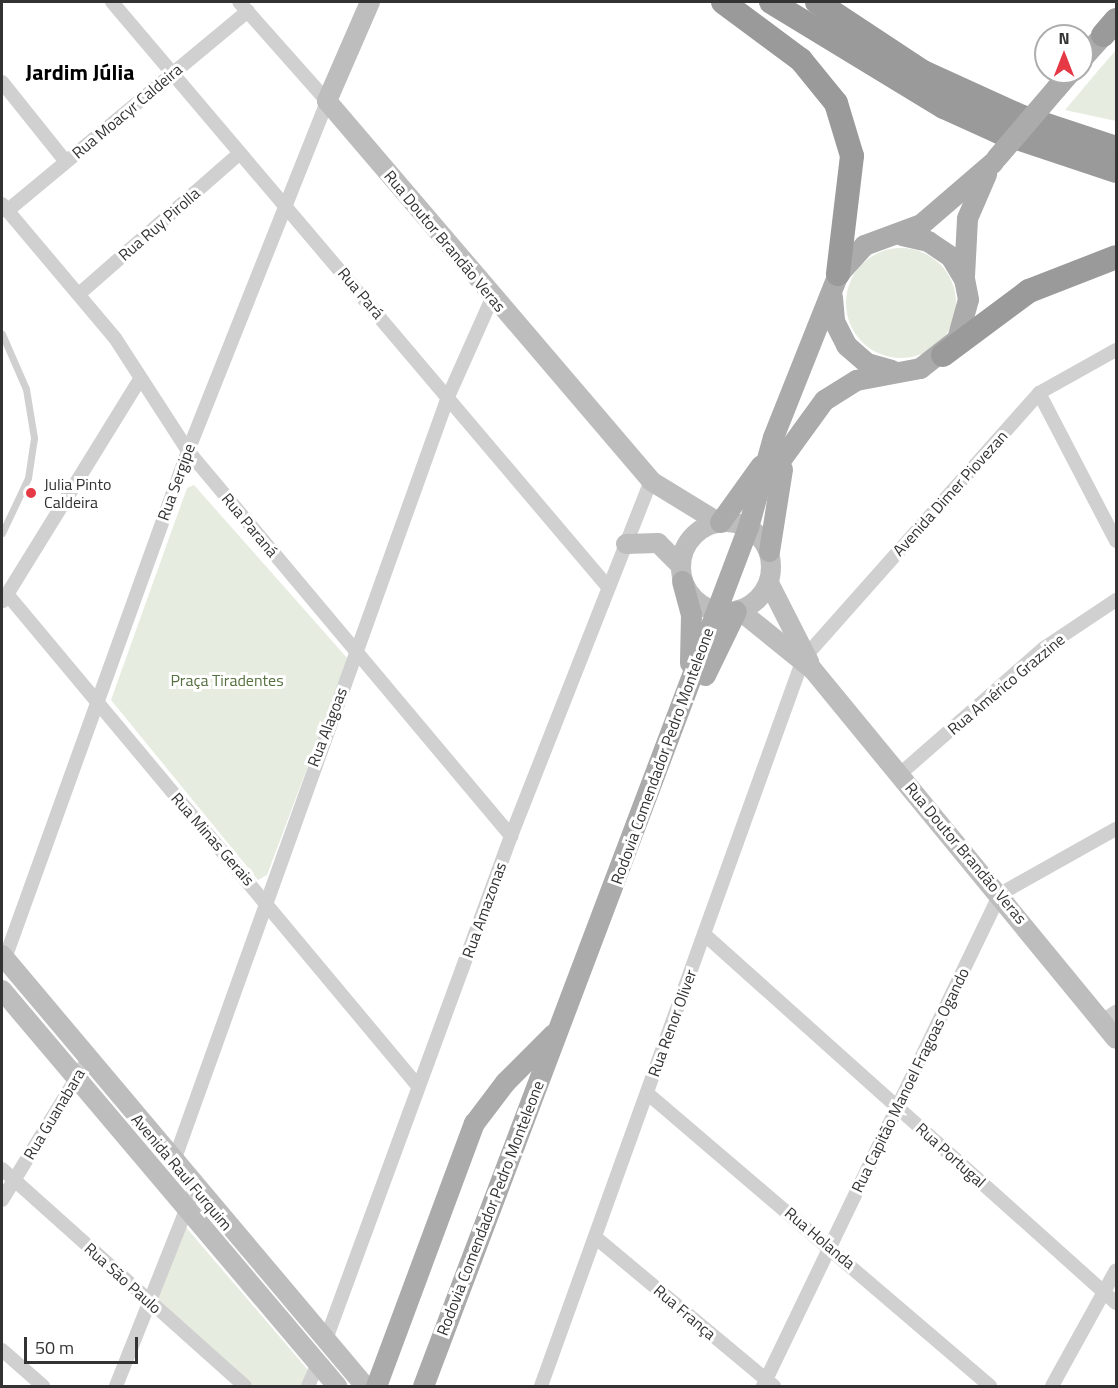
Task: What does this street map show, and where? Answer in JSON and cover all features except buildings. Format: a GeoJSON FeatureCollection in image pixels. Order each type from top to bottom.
{"type":"FeatureCollection","features":[{"type":"Feature","properties":{"kind":"highway"},"geometry":{"type":"LineString","coordinates":[[723,2],[801,60],[840,112],[852,156],[852,184],[835,284]]}},
{"type":"Feature","properties":{"kind":"highway"},"geometry":{"type":"LineString","coordinates":[[771,2],[944,107],[999,132],[1116,171]]}},
{"type":"Feature","properties":{"kind":"highway"},"geometry":{"type":"LineString","coordinates":[[817,2],[958,88],[1022,117],[1116,148]]}},
{"type":"Feature","properties":{"kind":"highway"},"geometry":{"type":"LineString","coordinates":[[958,88],[1116,131]]}},
{"type":"Feature","properties":{"kind":"highway"},"geometry":{"type":"LineString","coordinates":[[943,355],[1029,291],[1116,257]]}},
{"type":"Feature","properties":{"kind":"main road"},"geometry":{"type":"LineString","coordinates":[[1094,46],[1112,28]]}},
{"type":"Feature","properties":{"kind":"main road","name":"Rodovia Comendador Pedro Monteleone"},"geometry":{"type":"LineString","coordinates":[[423,1386],[557,1029],[656,775],[685,693],[730,611],[748,527],[782,441],[835,284],[864,245],[902,235],[994,160],[1060,84]]}},
{"type":"Feature","properties":{"kind":"main road"},"geometry":{"type":"LineString","coordinates":[[943,355],[966,320],[964,279],[967,218],[994,160]]}},
{"type":"Feature","properties":{"kind":"main road"},"geometry":{"type":"LineString","coordinates":[[902,235],[943,251],[964,279]]}},
{"type":"Feature","properties":{"kind":"main road"},"geometry":{"type":"LineString","coordinates":[[835,284],[834,321],[846,345],[867,363],[893,371]]}},
{"type":"Feature","properties":{"kind":"main road","name":"Rodovia Comendador Pedro Monteleone"},"geometry":{"type":"LineString","coordinates":[[782,441],[840,388],[893,371],[920,368],[943,355]]}},
{"type":"Feature","properties":{"kind":"main road"},"geometry":{"type":"LineString","coordinates":[[719,522],[782,441]]}},
{"type":"Feature","properties":{"kind":"main road"},"geometry":{"type":"LineString","coordinates":[[769,551],[771,514],[782,441]]}},
{"type":"Feature","properties":{"kind":"main road"},"geometry":{"type":"LineString","coordinates":[[681,573],[692,633],[685,693]]}},
{"type":"Feature","properties":{"kind":"main road"},"geometry":{"type":"LineString","coordinates":[[656,775],[730,611]]}},
{"type":"Feature","properties":{"kind":"main road","name":"Rodovia Comendador Pedro Monteleone"},"geometry":{"type":"LineString","coordinates":[[366,1383],[474,1124],[504,1082],[557,1029]]}},
{"type":"Feature","properties":{"kind":"street","name":"Rua Pará"},"geometry":{"type":"LineString","coordinates":[[112,2],[240,153],[283,200],[608,587]]}},
{"type":"Feature","properties":{"kind":"street","name":"Rua Sergipe"},"geometry":{"type":"LineString","coordinates":[[3,961],[95,701],[283,200],[370,2]]}},
{"type":"Feature","properties":{"kind":"street","name":"Rua Moacyr Caldeira"},"geometry":{"type":"LineString","coordinates":[[4,207],[66,162],[172,73],[243,6]]}},
{"type":"Feature","properties":{"kind":"street","name":"Rua Doutor Brandão Veras"},"geometry":{"type":"LineString","coordinates":[[243,6],[327,101],[492,298],[651,481],[719,522]]}},
{"type":"Feature","properties":{"kind":"street"},"geometry":{"type":"LineString","coordinates":[[2,82],[66,162]]}},
{"type":"Feature","properties":{"kind":"street","name":"Rua Ruy Pirolla"},"geometry":{"type":"LineString","coordinates":[[79,294],[240,153]]}},
{"type":"Feature","properties":{"kind":"street","name":"Rua Paraná"},"geometry":{"type":"LineString","coordinates":[[4,207],[79,294],[188,451],[511,836]]}},
{"type":"Feature","properties":{"kind":"street","name":"Rua Alagoas"},"geometry":{"type":"LineString","coordinates":[[174,1161],[264,898],[448,396],[492,298]]}},
{"type":"Feature","properties":{"kind":"street","name":"Avenida Dimer Piovezan"},"geometry":{"type":"LineString","coordinates":[[807,662],[1039,393],[1116,350]]}},
{"type":"Feature","properties":{"kind":"street"},"geometry":{"type":"LineString","coordinates":[[4,598],[140,379]]}},
{"type":"Feature","properties":{"kind":"street"},"geometry":{"type":"LineString","coordinates":[[1039,393],[1116,541]]}},
{"type":"Feature","properties":{"kind":"street","name":"Rua Amazonas"},"geometry":{"type":"LineString","coordinates":[[326,1342],[511,836],[651,481]]}},
{"type":"Feature","properties":{"kind":"street"},"geometry":{"type":"LineString","coordinates":[[681,573],[691,537],[719,522],[748,527],[769,551],[769,583],[761,596],[730,611]]}},
{"type":"Feature","properties":{"kind":"street"},"geometry":{"type":"LineString","coordinates":[[626,544],[658,543],[681,573],[695,600],[730,611],[807,662]]}},
{"type":"Feature","properties":{"kind":"street","name":"Rua Doutor Brandão Veras"},"geometry":{"type":"LineString","coordinates":[[769,583],[807,662],[1000,894],[1109,1017],[1116,1039]]}},
{"type":"Feature","properties":{"kind":"street","name":"Rua Minas Gerais"},"geometry":{"type":"LineString","coordinates":[[4,598],[264,898],[418,1086]]}},
{"type":"Feature","properties":{"kind":"street","name":"Rua Américo Grazzine"},"geometry":{"type":"LineString","coordinates":[[900,774],[1044,648],[1116,600]]}},
{"type":"Feature","properties":{"kind":"street","name":"Rua Renor Oliver"},"geometry":{"type":"LineString","coordinates":[[543,1386],[704,934],[807,662]]}},
{"type":"Feature","properties":{"kind":"street"},"geometry":{"type":"LineString","coordinates":[[1000,894],[1116,829]]}},
{"type":"Feature","properties":{"kind":"street","name":"Rua Capitão Manoel Fragoas Ogando"},"geometry":{"type":"LineString","coordinates":[[768,1384],[830,1246],[1000,894]]}},
{"type":"Feature","properties":{"kind":"street","name":"Rua Portugal"},"geometry":{"type":"LineString","coordinates":[[704,934],[1116,1303]]}},
{"type":"Feature","properties":{"kind":"street","name":"Avenida Raul Furquim"},"geometry":{"type":"LineString","coordinates":[[3,961],[326,1342],[366,1383]]}},
{"type":"Feature","properties":{"kind":"street","name":"Avenida Raul Furquim"},"geometry":{"type":"LineString","coordinates":[[2,990],[337,1386]]}},
{"type":"Feature","properties":{"kind":"street","name":"Rua Guanabara"},"geometry":{"type":"LineString","coordinates":[[2,1200],[88,1059]]}},
{"type":"Feature","properties":{"kind":"street","name":"Rua Holanda"},"geometry":{"type":"LineString","coordinates":[[647,1093],[830,1246],[990,1386]]}},
{"type":"Feature","properties":{"kind":"street","name":"Rua São Paulo"},"geometry":{"type":"LineString","coordinates":[[2,1169],[245,1386]]}},
{"type":"Feature","properties":{"kind":"street"},"geometry":{"type":"LineString","coordinates":[[116,1386],[148,1300],[195,1187]]}},
{"type":"Feature","properties":{"kind":"street","name":"Rua França"},"geometry":{"type":"LineString","coordinates":[[595,1237],[768,1384]]}},
{"type":"Feature","properties":{"kind":"street"},"geometry":{"type":"LineString","coordinates":[[1053,1386],[1116,1270]]}},
{"type":"Feature","properties":{"kind":"street"},"geometry":{"type":"LineString","coordinates":[[2,1350],[43,1386]]}},
{"type":"Feature","properties":{"kind":"street"},"geometry":{"type":"LineString","coordinates":[[308,1386],[318,1364]]}},
{"type":"Feature","properties":{"kind":"lane"},"geometry":{"type":"LineString","coordinates":[[2,334],[26,389],[34,438],[28,478],[2,533]]}},
{"type":"Feature","properties":{"kind":"green space"},"geometry":{"type":"Polygon","coordinates":[[[1116,50],[1116,121],[1065,110],[1087,84],[1094,84],[1094,76],[1116,50]]]}},
{"type":"Feature","properties":{"kind":"green space"},"geometry":{"type":"Polygon","coordinates":[[[901,248],[922,252],[940,264],[952,282],[956,303],[952,324],[940,342],[922,354],[901,358],[880,354],[862,342],[850,324],[846,303],[850,282],[862,264],[880,252],[901,248]]]}},
{"type":"Feature","properties":{"kind":"green space","name":"Praça Tiradentes"},"geometry":{"type":"Polygon","coordinates":[[[194,485],[348,659],[267,875],[258,880],[111,700],[187,488],[194,485]]]}},
{"type":"Feature","properties":{"kind":"green space"},"geometry":{"type":"Polygon","coordinates":[[[184,1225],[308,1370],[301,1386],[253,1386],[157,1299],[184,1225]]]}},
{"type":"Feature","properties":{"kind":"place","name":"Julia Pinto Caldeira"},"geometry":{"type":"Point","coordinates":[31,493]}},
{"type":"Feature","properties":{"kind":"district","name":"Jardim Júlia"},"geometry":{"type":"Point","coordinates":[80,73]}}]}
